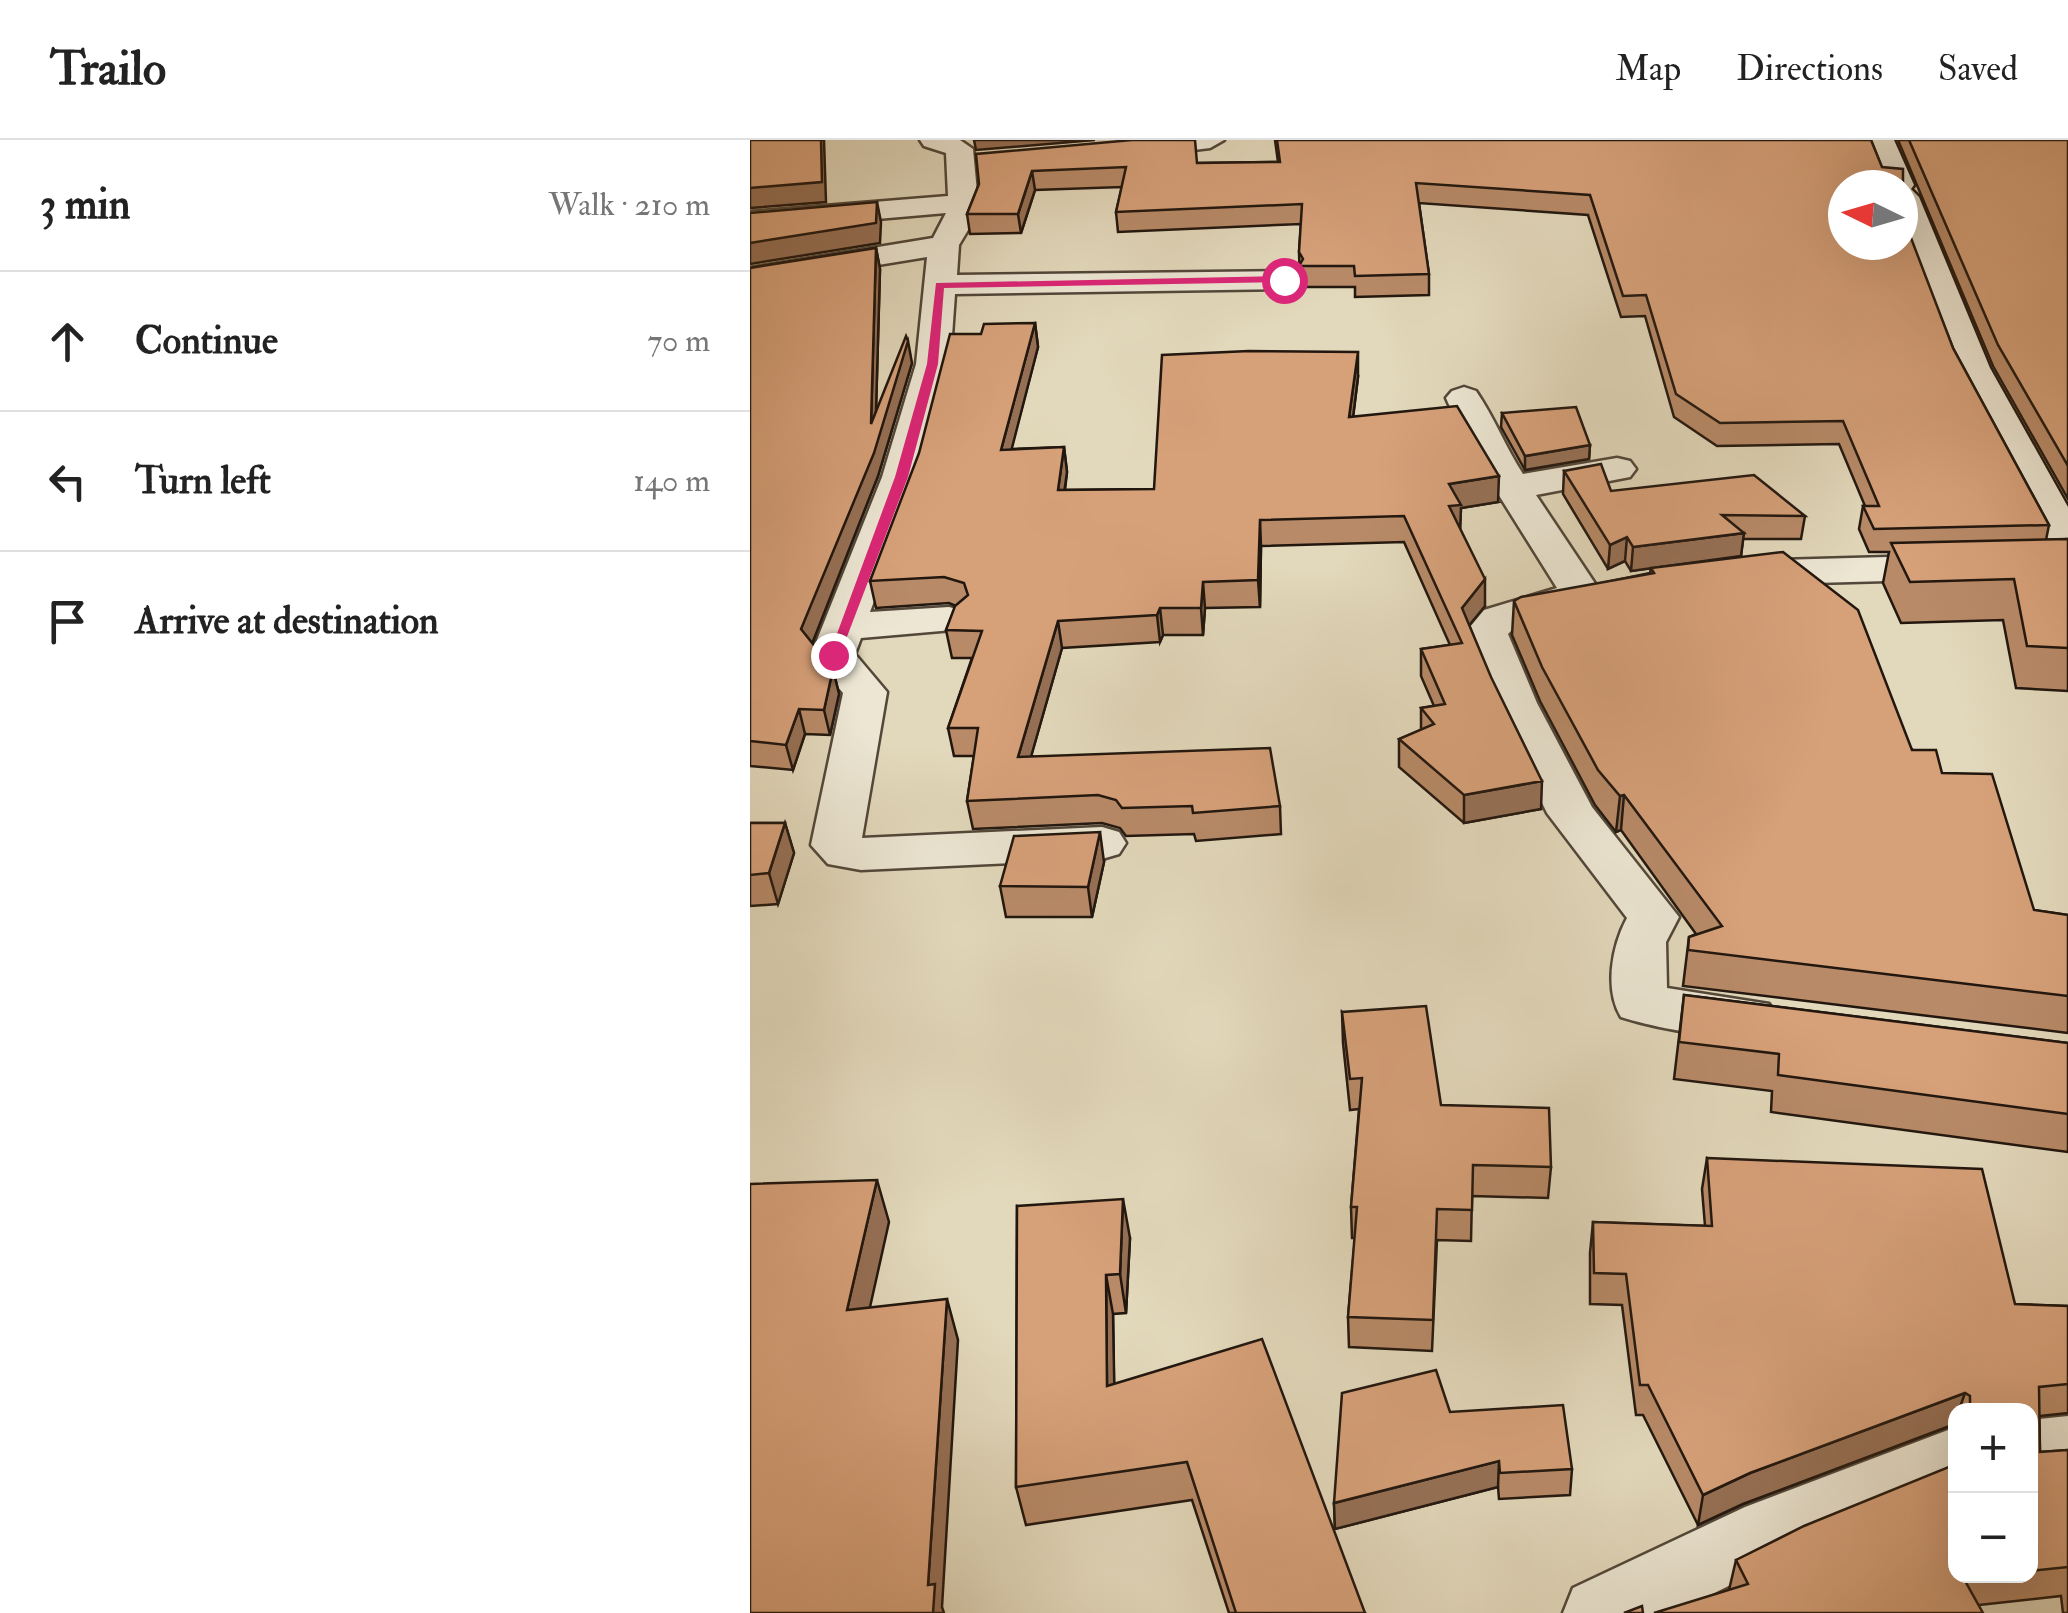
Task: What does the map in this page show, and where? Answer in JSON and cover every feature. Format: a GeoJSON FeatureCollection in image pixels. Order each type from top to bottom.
{"type":"FeatureCollection","features":[{"type":"Feature","properties":{"kind":"main road"},"geometry":{"type":"LineString","coordinates":[[1879,140],[1892,170]]}},
{"type":"Feature","properties":{"kind":"main road"},"geometry":{"type":"LineString","coordinates":[[1918,235],[1972,368],[2068,546]]}},
{"type":"Feature","properties":{"kind":"street"},"geometry":{"type":"LineString","coordinates":[[934,140],[959,149],[969,163],[960,220],[942,265],[933,364],[902,477],[833,655],[866,692],[836,845],[845,853],[1102,844]]}},
{"type":"Feature","properties":{"kind":"street"},"geometry":{"type":"LineString","coordinates":[[1107,153],[1210,140]]}},
{"type":"Feature","properties":{"kind":"street"},"geometry":{"type":"LineString","coordinates":[[750,221],[963,203]]}},
{"type":"Feature","properties":{"kind":"street"},"geometry":{"type":"LineString","coordinates":[[750,277],[942,265],[1284,280]]}},
{"type":"Feature","properties":{"kind":"street"},"geometry":{"type":"LineString","coordinates":[[1464,398],[1483,441],[1601,591],[1499,619],[1486,633],[1571,813],[1652,917],[1640,942],[1640,1004],[1796,1024]]}},
{"type":"Feature","properties":{"kind":"street"},"geometry":{"type":"LineString","coordinates":[[1516,487],[1617,469]]}},
{"type":"Feature","properties":{"kind":"street"},"geometry":{"type":"LineString","coordinates":[[1698,578],[1756,570],[2068,564]]}},
{"type":"Feature","properties":{"kind":"street"},"geometry":{"type":"LineString","coordinates":[[843,626],[949,620]]}},
{"type":"Feature","properties":{"kind":"street"},"geometry":{"type":"LineString","coordinates":[[2038,1449],[2068,1446]]}},
{"type":"Feature","properties":{"kind":"street"},"geometry":{"type":"LineString","coordinates":[[1599,1613],[1770,1530],[1948,1460]]}},
{"type":"Feature","properties":{"kind":"building"},"geometry":{"type":"Polygon","coordinates":[[[750,140],[821,140],[822,182],[750,188],[750,140]]]}},
{"type":"Feature","properties":{"kind":"building"},"geometry":{"type":"Polygon","coordinates":[[[1132,140],[1195,140],[1197,163],[1280,162],[1277,140],[1871,140],[1882,167],[1903,170],[1828,170],[1828,260],[1918,260],[1918,256],[1953,348],[2049,525],[1874,529],[1863,506],[1879,506],[1843,421],[1720,423],[1676,394],[1646,295],[1623,296],[1590,195],[1416,183],[1429,274],[1355,276],[1354,266],[1299,266],[1303,259],[1299,252],[1302,204],[1116,212],[1126,167],[1032,171],[1018,214],[967,214],[979,184],[976,154],[1132,140]]]}},
{"type":"Feature","properties":{"kind":"building"},"geometry":{"type":"Polygon","coordinates":[[[1909,140],[2068,140],[2068,466],[1998,345],[1909,140]]]}},
{"type":"Feature","properties":{"kind":"building"},"geometry":{"type":"Polygon","coordinates":[[[877,202],[876,223],[750,243],[750,213],[877,202]]]}},
{"type":"Feature","properties":{"kind":"building"},"geometry":{"type":"Polygon","coordinates":[[[876,248],[871,424],[906,336],[908,341],[874,453],[801,629],[833,669],[824,710],[799,709],[786,745],[750,741],[750,268],[876,248]]]}},
{"type":"Feature","properties":{"kind":"building"},"geometry":{"type":"Polygon","coordinates":[[[1035,323],[1001,450],[1064,447],[1058,490],[1154,489],[1162,355],[1358,352],[1349,417],[1457,406],[1499,476],[1449,484],[1461,505],[1449,506],[1485,579],[1462,608],[1542,781],[1464,795],[1399,739],[1434,724],[1421,708],[1445,704],[1421,649],[1462,643],[1404,516],[1260,520],[1258,580],[1203,582],[1201,608],[1160,608],[1157,615],[1058,621],[1018,757],[1270,748],[1280,806],[1193,813],[1192,806],[1122,808],[1116,800],[1098,795],[967,801],[978,728],[948,728],[982,631],[946,630],[955,606],[968,595],[964,583],[944,577],[870,581],[919,453],[950,334],[981,334],[984,324],[1035,323]]]}},
{"type":"Feature","properties":{"kind":"building"},"geometry":{"type":"Polygon","coordinates":[[[1576,407],[1590,445],[1525,456],[1502,413],[1576,407]]]}},
{"type":"Feature","properties":{"kind":"building"},"geometry":{"type":"Polygon","coordinates":[[[1601,464],[1611,491],[1754,475],[1805,516],[1722,515],[1744,533],[1633,547],[1627,537],[1610,545],[1564,471],[1601,464]]]}},
{"type":"Feature","properties":{"kind":"building"},"geometry":{"type":"Polygon","coordinates":[[[2068,539],[2068,648],[2027,646],[2014,579],[1910,582],[1891,543],[2068,539]]]}},
{"type":"Feature","properties":{"kind":"building"},"geometry":{"type":"Polygon","coordinates":[[[1783,552],[1858,610],[1912,750],[1936,750],[1942,773],[1992,774],[2034,910],[2068,915],[2068,996],[1688,950],[1689,937],[1722,926],[1624,795],[1620,796],[1598,770],[1542,667],[1514,601],[1654,573],[1651,568],[1783,552]]]}},
{"type":"Feature","properties":{"kind":"building"},"geometry":{"type":"Polygon","coordinates":[[[750,823],[785,823],[769,873],[750,875],[750,823]]]}},
{"type":"Feature","properties":{"kind":"building"},"geometry":{"type":"Polygon","coordinates":[[[1100,832],[1088,887],[1000,886],[1014,836],[1100,832]]]}},
{"type":"Feature","properties":{"kind":"building"},"geometry":{"type":"Polygon","coordinates":[[[1684,995],[2068,1043],[2068,1114],[1778,1075],[1779,1054],[1679,1042],[1684,995]]]}},
{"type":"Feature","properties":{"kind":"building"},"geometry":{"type":"Polygon","coordinates":[[[1426,1006],[1441,1105],[1549,1108],[1551,1167],[1473,1165],[1472,1210],[1437,1209],[1433,1320],[1348,1317],[1357,1207],[1351,1207],[1362,1078],[1350,1079],[1342,1012],[1426,1006]]]}},
{"type":"Feature","properties":{"kind":"building"},"geometry":{"type":"Polygon","coordinates":[[[1707,1158],[1982,1169],[2015,1304],[2068,1306],[2068,1384],[2039,1387],[2040,1452],[2068,1450],[2068,1567],[2038,1570],[2038,1403],[1970,1403],[1970,1396],[1965,1393],[1750,1473],[1703,1495],[1648,1385],[1640,1385],[1626,1274],[1594,1273],[1593,1222],[1712,1226],[1707,1158]]]}},
{"type":"Feature","properties":{"kind":"building"},"geometry":{"type":"Polygon","coordinates":[[[877,1180],[847,1310],[947,1299],[928,1585],[935,1584],[933,1613],[750,1613],[750,1184],[877,1180]]]}},
{"type":"Feature","properties":{"kind":"building"},"geometry":{"type":"Polygon","coordinates":[[[1123,1199],[1120,1274],[1106,1275],[1107,1386],[1262,1339],[1365,1613],[1236,1613],[1187,1462],[1016,1487],[1017,1206],[1123,1199]]]}},
{"type":"Feature","properties":{"kind":"building"},"geometry":{"type":"Polygon","coordinates":[[[1436,1370],[1450,1412],[1563,1405],[1572,1469],[1500,1473],[1499,1461],[1334,1503],[1342,1393],[1436,1370]]]}},
{"type":"Feature","properties":{"kind":"building"},"geometry":{"type":"Polygon","coordinates":[[[1948,1467],[1948,1583],[1966,1583],[1983,1613],[1654,1613],[1748,1584],[1736,1560],[1804,1526],[1948,1467]]]}},
{"type":"Feature","properties":{"kind":"building"},"geometry":{"type":"Polygon","coordinates":[[[1642,1606],[1643,1613],[1624,1613],[1642,1606]]]}},
{"type":"Feature","properties":{"kind":"route"},"geometry":{"type":"LineString","coordinates":[[833,655],[902,477],[933,364],[940,285],[1284,280]]}}]}
